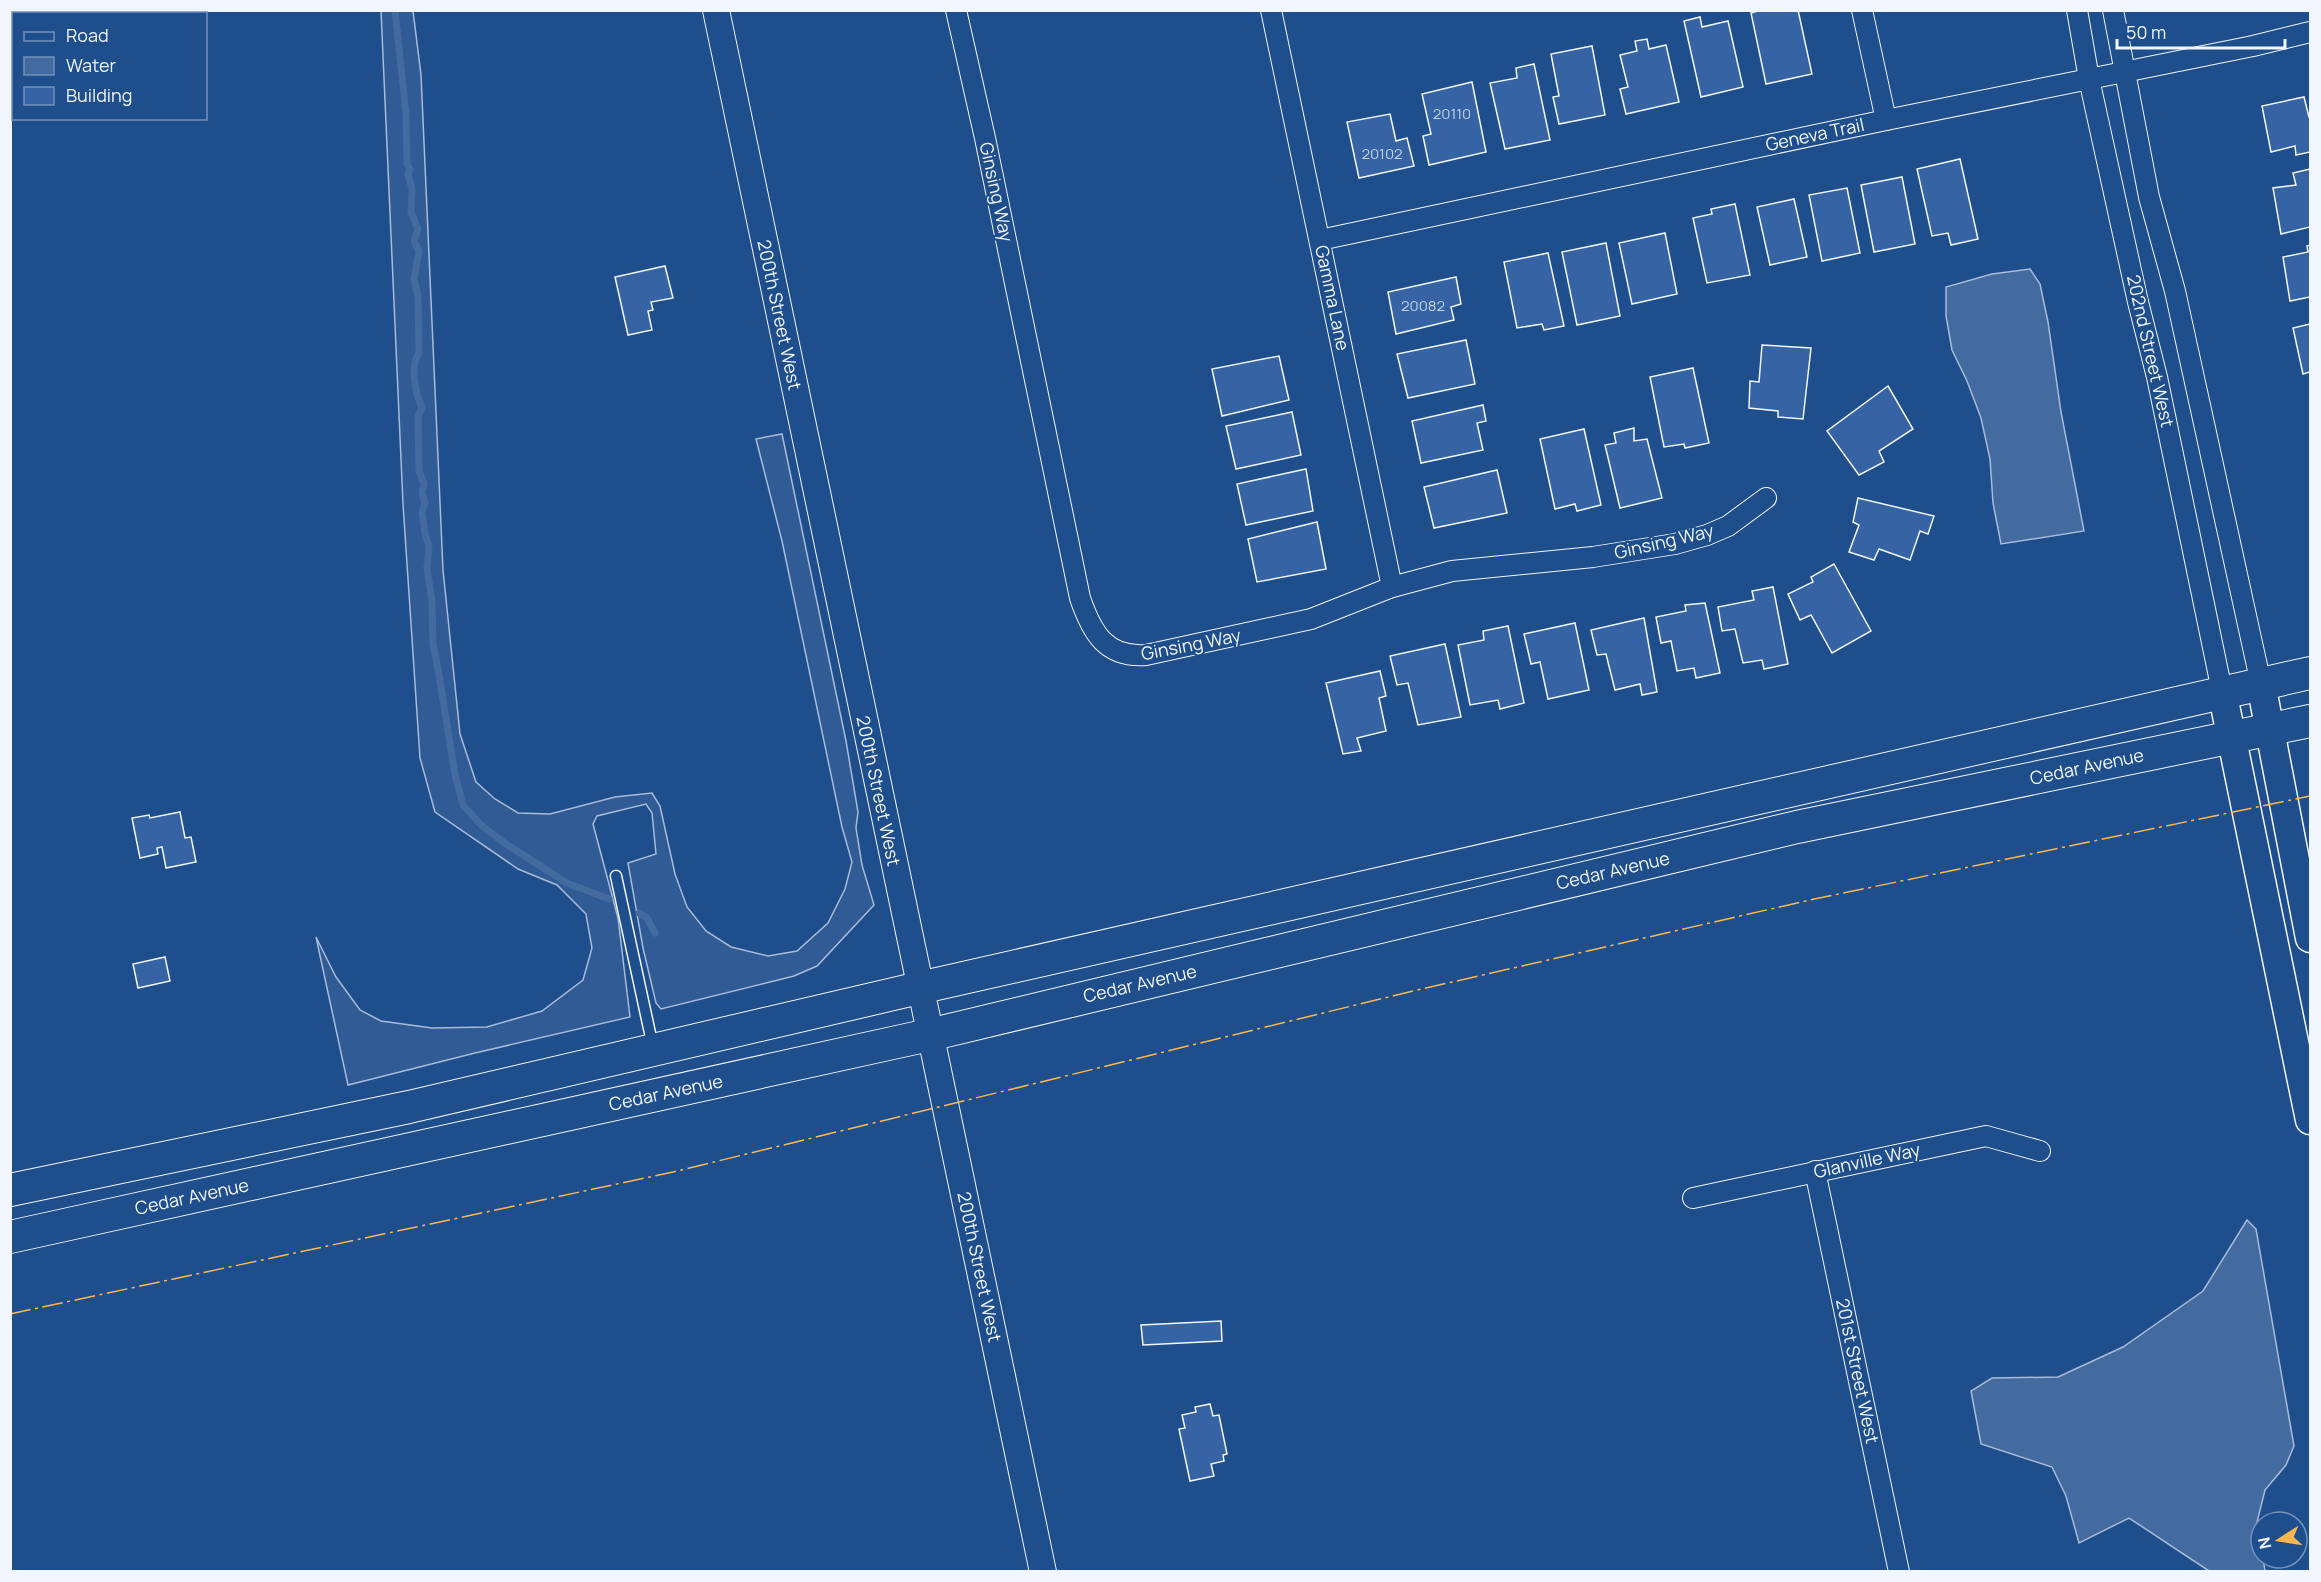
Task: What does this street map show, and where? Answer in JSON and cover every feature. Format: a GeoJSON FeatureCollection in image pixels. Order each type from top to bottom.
{"type":"FeatureCollection","features":[{"type":"Feature","properties":{"kind":"main road"},"geometry":{"type":"LineString","coordinates":[[10,1190],[410,1107],[919,987],[2222,691],[2310,673]]}},
{"type":"Feature","properties":{"kind":"main road"},"geometry":{"type":"LineString","coordinates":[[2261,684],[2310,938]]}},
{"type":"Feature","properties":{"kind":"main road"},"geometry":{"type":"LineString","coordinates":[[2222,691],[2310,1120]]}},
{"type":"Feature","properties":{"kind":"main road","name":"Cedar Avenue"},"geometry":{"type":"LineString","coordinates":[[10,1237],[929,1035],[1797,827],[2310,721]]}},
{"type":"Feature","properties":{"kind":"street","name":"200th Street West"},"geometry":{"type":"LineString","coordinates":[[716,10],[1043,1572]]}},
{"type":"Feature","properties":{"kind":"street","name":"Ginsing Way"},"geometry":{"type":"LineString","coordinates":[[956,10],[1080,598],[1093,630],[1113,650],[1130,656],[1146,655],[1311,619],[1392,586],[1461,570],[1593,557],[1675,544],[1728,526],[1766,498]]}},
{"type":"Feature","properties":{"kind":"street","name":"Gamma Lane"},"geometry":{"type":"LineString","coordinates":[[1271,10],[1392,586]]}},
{"type":"Feature","properties":{"kind":"street"},"geometry":{"type":"LineString","coordinates":[[1862,10],[1886,120]]}},
{"type":"Feature","properties":{"kind":"street","name":"202nd Street West"},"geometry":{"type":"LineString","coordinates":[[2077,10],[2089,79],[2138,302],[2157,377],[2222,691]]}},
{"type":"Feature","properties":{"kind":"street","name":"202nd Street West"},"geometry":{"type":"LineString","coordinates":[[2113,10],[2148,197],[2175,291],[2261,684]]}},
{"type":"Feature","properties":{"kind":"street","name":"Geneva Trail"},"geometry":{"type":"LineString","coordinates":[[1320,240],[2310,32]]}},
{"type":"Feature","properties":{"kind":"street","name":"Glanville Way"},"geometry":{"type":"LineString","coordinates":[[1693,1198],[1986,1136],[2040,1151]]}},
{"type":"Feature","properties":{"kind":"street","name":"201st Street West"},"geometry":{"type":"LineString","coordinates":[[1815,1171],[1899,1572]]}},
{"type":"Feature","properties":{"kind":"lane"},"geometry":{"type":"LineString","coordinates":[[616,876],[653,1050]]}},
{"type":"Feature","properties":{"kind":"shaded area"},"geometry":{"type":"Polygon","coordinates":[[[381,11],[413,11],[421,75],[443,570],[460,734],[476,782],[495,799],[518,813],[550,814],[615,797],[652,793],[660,806],[675,874],[687,907],[706,931],[731,947],[768,956],[797,951],[828,923],[845,889],[852,862],[842,827],[782,541],[756,439],[782,434],[846,741],[858,812],[856,828],[862,865],[874,905],[817,966],[794,976],[661,1009],[656,1003],[643,948],[628,863],[656,854],[652,813],[646,804],[597,816],[593,824],[618,918],[630,1017],[348,1085],[316,937],[336,977],[360,1010],[381,1021],[432,1028],[487,1027],[542,1011],[583,980],[592,948],[586,914],[557,885],[518,869],[435,812],[420,758],[403,504],[381,11]]]}},
{"type":"Feature","properties":{"kind":"water"},"geometry":{"type":"Polygon","coordinates":[[[2030,269],[2040,284],[2048,322],[2061,412],[2084,531],[2001,544],[1993,503],[1990,459],[1981,418],[1952,350],[1946,316],[1946,287],[1992,274],[2030,269]]]}},
{"type":"Feature","properties":{"kind":"water"},"geometry":{"type":"Polygon","coordinates":[[[2247,1220],[2256,1229],[2294,1446],[2286,1465],[2265,1490],[2260,1510],[2249,1510],[2249,1570],[2265,1571],[2209,1571],[2129,1518],[2079,1543],[2066,1496],[2052,1467],[1981,1444],[1971,1391],[1992,1378],[2058,1377],[2123,1347],[2203,1291],[2247,1220]]]}},
{"type":"Feature","properties":{"kind":"building"},"geometry":{"type":"Polygon","coordinates":[[[1761,10],[1798,10],[1812,74],[1766,84],[1751,13],[1761,10]]]}},
{"type":"Feature","properties":{"kind":"building"},"geometry":{"type":"Polygon","coordinates":[[[1700,17],[1702,27],[1728,21],[1743,87],[1701,97],[1684,21],[1700,17]]]}},
{"type":"Feature","properties":{"kind":"building"},"geometry":{"type":"Polygon","coordinates":[[[1647,39],[1649,49],[1666,45],[1679,102],[1626,114],[1620,89],[1628,87],[1620,55],[1637,51],[1635,41],[1647,39]]]}},
{"type":"Feature","properties":{"kind":"building"},"geometry":{"type":"Polygon","coordinates":[[[1592,46],[1605,115],[1559,124],[1553,97],[1559,96],[1551,54],[1592,46]]]}},
{"type":"Feature","properties":{"kind":"building"},"geometry":{"type":"Polygon","coordinates":[[[1534,64],[1550,140],[1505,149],[1490,83],[1517,78],[1516,68],[1534,64]]]}},
{"type":"Feature","properties":{"kind":"building"},"geometry":{"type":"Polygon","coordinates":[[[1472,82],[1486,152],[1429,165],[1423,136],[1431,134],[1422,94],[1472,82]]]}},
{"type":"Feature","properties":{"kind":"building"},"geometry":{"type":"Polygon","coordinates":[[[2304,97],[2310,116],[2310,152],[2296,155],[2295,146],[2271,152],[2262,106],[2304,97]]]}},
{"type":"Feature","properties":{"kind":"building"},"geometry":{"type":"Polygon","coordinates":[[[1390,114],[1396,141],[1407,138],[1414,166],[1359,178],[1347,122],[1390,114]]]}},
{"type":"Feature","properties":{"kind":"building"},"geometry":{"type":"Polygon","coordinates":[[[1960,159],[1978,239],[1951,245],[1948,233],[1932,236],[1917,169],[1960,159]]]}},
{"type":"Feature","properties":{"kind":"building"},"geometry":{"type":"Polygon","coordinates":[[[2310,169],[2310,227],[2281,234],[2273,188],[2296,185],[2293,173],[2310,169]]]}},
{"type":"Feature","properties":{"kind":"building"},"geometry":{"type":"Polygon","coordinates":[[[1902,177],[1915,244],[1874,252],[1861,185],[1902,177]]]}},
{"type":"Feature","properties":{"kind":"building"},"geometry":{"type":"Polygon","coordinates":[[[1847,188],[1860,253],[1822,261],[1809,195],[1847,188]]]}},
{"type":"Feature","properties":{"kind":"building"},"geometry":{"type":"Polygon","coordinates":[[[1794,199],[1807,257],[1770,265],[1757,207],[1794,199]]]}},
{"type":"Feature","properties":{"kind":"building"},"geometry":{"type":"Polygon","coordinates":[[[1735,204],[1750,275],[1707,283],[1693,218],[1712,214],[1711,209],[1735,204]]]}},
{"type":"Feature","properties":{"kind":"building"},"geometry":{"type":"Polygon","coordinates":[[[1665,233],[1677,294],[1632,304],[1619,243],[1665,233]]]}},
{"type":"Feature","properties":{"kind":"building"},"geometry":{"type":"Polygon","coordinates":[[[1606,243],[1620,316],[1577,325],[1562,252],[1606,243]]]}},
{"type":"Feature","properties":{"kind":"building"},"geometry":{"type":"Polygon","coordinates":[[[2310,245],[2310,297],[2290,301],[2283,257],[2308,252],[2307,246],[2310,245]]]}},
{"type":"Feature","properties":{"kind":"building"},"geometry":{"type":"Polygon","coordinates":[[[1548,253],[1564,326],[1544,330],[1542,324],[1517,328],[1504,262],[1548,253]]]}},
{"type":"Feature","properties":{"kind":"building"},"geometry":{"type":"Polygon","coordinates":[[[665,266],[673,298],[651,302],[653,310],[648,311],[652,330],[628,335],[615,277],[665,266]]]}},
{"type":"Feature","properties":{"kind":"building"},"geometry":{"type":"Polygon","coordinates":[[[1456,277],[1461,304],[1451,307],[1454,320],[1396,334],[1388,292],[1456,277]]]}},
{"type":"Feature","properties":{"kind":"building"},"geometry":{"type":"Polygon","coordinates":[[[2310,324],[2310,372],[2303,374],[2293,328],[2310,324]]]}},
{"type":"Feature","properties":{"kind":"building"},"geometry":{"type":"Polygon","coordinates":[[[1466,340],[1475,384],[1408,398],[1397,354],[1466,340]]]}},
{"type":"Feature","properties":{"kind":"building"},"geometry":{"type":"Polygon","coordinates":[[[1762,345],[1811,348],[1803,419],[1778,417],[1778,411],[1749,408],[1750,381],[1759,382],[1762,345]]]}},
{"type":"Feature","properties":{"kind":"building"},"geometry":{"type":"Polygon","coordinates":[[[1279,356],[1289,400],[1222,416],[1212,369],[1279,356]]]}},
{"type":"Feature","properties":{"kind":"building"},"geometry":{"type":"Polygon","coordinates":[[[1693,368],[1709,443],[1685,448],[1684,444],[1664,447],[1650,377],[1693,368]]]}},
{"type":"Feature","properties":{"kind":"building"},"geometry":{"type":"Polygon","coordinates":[[[1888,386],[1913,429],[1879,451],[1884,462],[1859,475],[1827,431],[1888,386]]]}},
{"type":"Feature","properties":{"kind":"building"},"geometry":{"type":"Polygon","coordinates":[[[1483,405],[1486,421],[1477,423],[1483,450],[1421,463],[1412,421],[1483,405]]]}},
{"type":"Feature","properties":{"kind":"building"},"geometry":{"type":"Polygon","coordinates":[[[1292,412],[1301,455],[1236,469],[1226,426],[1292,412]]]}},
{"type":"Feature","properties":{"kind":"building"},"geometry":{"type":"Polygon","coordinates":[[[1634,428],[1634,441],[1647,439],[1662,498],[1620,508],[1605,445],[1616,443],[1614,433],[1634,428]]]}},
{"type":"Feature","properties":{"kind":"building"},"geometry":{"type":"Polygon","coordinates":[[[1584,429],[1601,505],[1577,511],[1575,504],[1555,509],[1540,439],[1584,429]]]}},
{"type":"Feature","properties":{"kind":"building"},"geometry":{"type":"Polygon","coordinates":[[[1306,469],[1313,511],[1246,525],[1237,484],[1306,469]]]}},
{"type":"Feature","properties":{"kind":"building"},"geometry":{"type":"Polygon","coordinates":[[[1497,470],[1507,513],[1434,528],[1424,487],[1497,470]]]}},
{"type":"Feature","properties":{"kind":"building"},"geometry":{"type":"Polygon","coordinates":[[[1858,498],[1934,516],[1928,534],[1920,531],[1910,560],[1879,549],[1874,560],[1849,552],[1859,525],[1853,522],[1858,498]]]}},
{"type":"Feature","properties":{"kind":"building"},"geometry":{"type":"Polygon","coordinates":[[[1317,522],[1326,569],[1257,582],[1248,539],[1317,522]]]}},
{"type":"Feature","properties":{"kind":"building"},"geometry":{"type":"Polygon","coordinates":[[[1834,564],[1871,631],[1832,653],[1811,615],[1800,620],[1788,594],[1813,582],[1811,577],[1834,564]]]}},
{"type":"Feature","properties":{"kind":"building"},"geometry":{"type":"Polygon","coordinates":[[[1773,587],[1788,664],[1764,669],[1762,660],[1743,663],[1735,629],[1722,631],[1718,607],[1754,600],[1752,591],[1773,587]]]}},
{"type":"Feature","properties":{"kind":"building"},"geometry":{"type":"Polygon","coordinates":[[[1705,603],[1720,673],[1696,678],[1694,668],[1677,671],[1671,641],[1661,643],[1656,617],[1686,611],[1685,605],[1705,603]]]}},
{"type":"Feature","properties":{"kind":"building"},"geometry":{"type":"Polygon","coordinates":[[[1644,618],[1657,692],[1642,695],[1640,684],[1615,690],[1606,654],[1597,655],[1591,630],[1644,618]]]}},
{"type":"Feature","properties":{"kind":"building"},"geometry":{"type":"Polygon","coordinates":[[[1575,623],[1589,690],[1548,699],[1540,662],[1531,664],[1524,634],[1575,623]]]}},
{"type":"Feature","properties":{"kind":"building"},"geometry":{"type":"Polygon","coordinates":[[[1508,626],[1524,703],[1500,709],[1498,700],[1470,705],[1458,645],[1484,640],[1483,631],[1508,626]]]}},
{"type":"Feature","properties":{"kind":"building"},"geometry":{"type":"Polygon","coordinates":[[[1445,644],[1461,717],[1418,725],[1408,683],[1397,685],[1390,656],[1445,644]]]}},
{"type":"Feature","properties":{"kind":"building"},"geometry":{"type":"Polygon","coordinates":[[[1380,671],[1386,696],[1379,698],[1386,731],[1357,738],[1361,751],[1343,754],[1326,683],[1380,671]]]}},
{"type":"Feature","properties":{"kind":"building"},"geometry":{"type":"Polygon","coordinates":[[[180,812],[185,838],[191,837],[196,862],[166,868],[162,847],[157,848],[158,854],[140,858],[132,818],[149,815],[150,818],[180,812]]]}},
{"type":"Feature","properties":{"kind":"building"},"geometry":{"type":"Polygon","coordinates":[[[165,957],[170,981],[138,988],[133,964],[165,957]]]}},
{"type":"Feature","properties":{"kind":"building"},"geometry":{"type":"Polygon","coordinates":[[[1221,1321],[1222,1341],[1143,1345],[1141,1325],[1221,1321]]]}},
{"type":"Feature","properties":{"kind":"building"},"geometry":{"type":"Polygon","coordinates":[[[1210,1404],[1213,1416],[1219,1415],[1227,1454],[1223,1455],[1224,1461],[1211,1464],[1214,1476],[1190,1481],[1179,1429],[1185,1428],[1182,1415],[1196,1412],[1195,1407],[1210,1404]]]}},
{"type":"Feature","properties":{"kind":"waterway"},"geometry":{"type":"LineString","coordinates":[[395,10],[406,114],[407,164],[410,169],[408,174],[412,189],[411,212],[418,229],[414,241],[419,251],[414,279],[418,296],[419,353],[414,372],[417,395],[422,407],[418,417],[419,471],[424,484],[422,493],[425,503],[422,512],[429,546],[427,568],[432,602],[433,644],[455,775],[463,805],[482,826],[567,883],[609,899]]}},
{"type":"Feature","properties":{"kind":"waterway"},"geometry":{"type":"LineString","coordinates":[[639,913],[647,918],[655,933]]}},
{"type":"Feature","properties":{"kind":"power"},"geometry":{"type":"LineString","coordinates":[[10,1314],[673,1172],[1413,991],[1810,900],[2310,796]]}}]}
